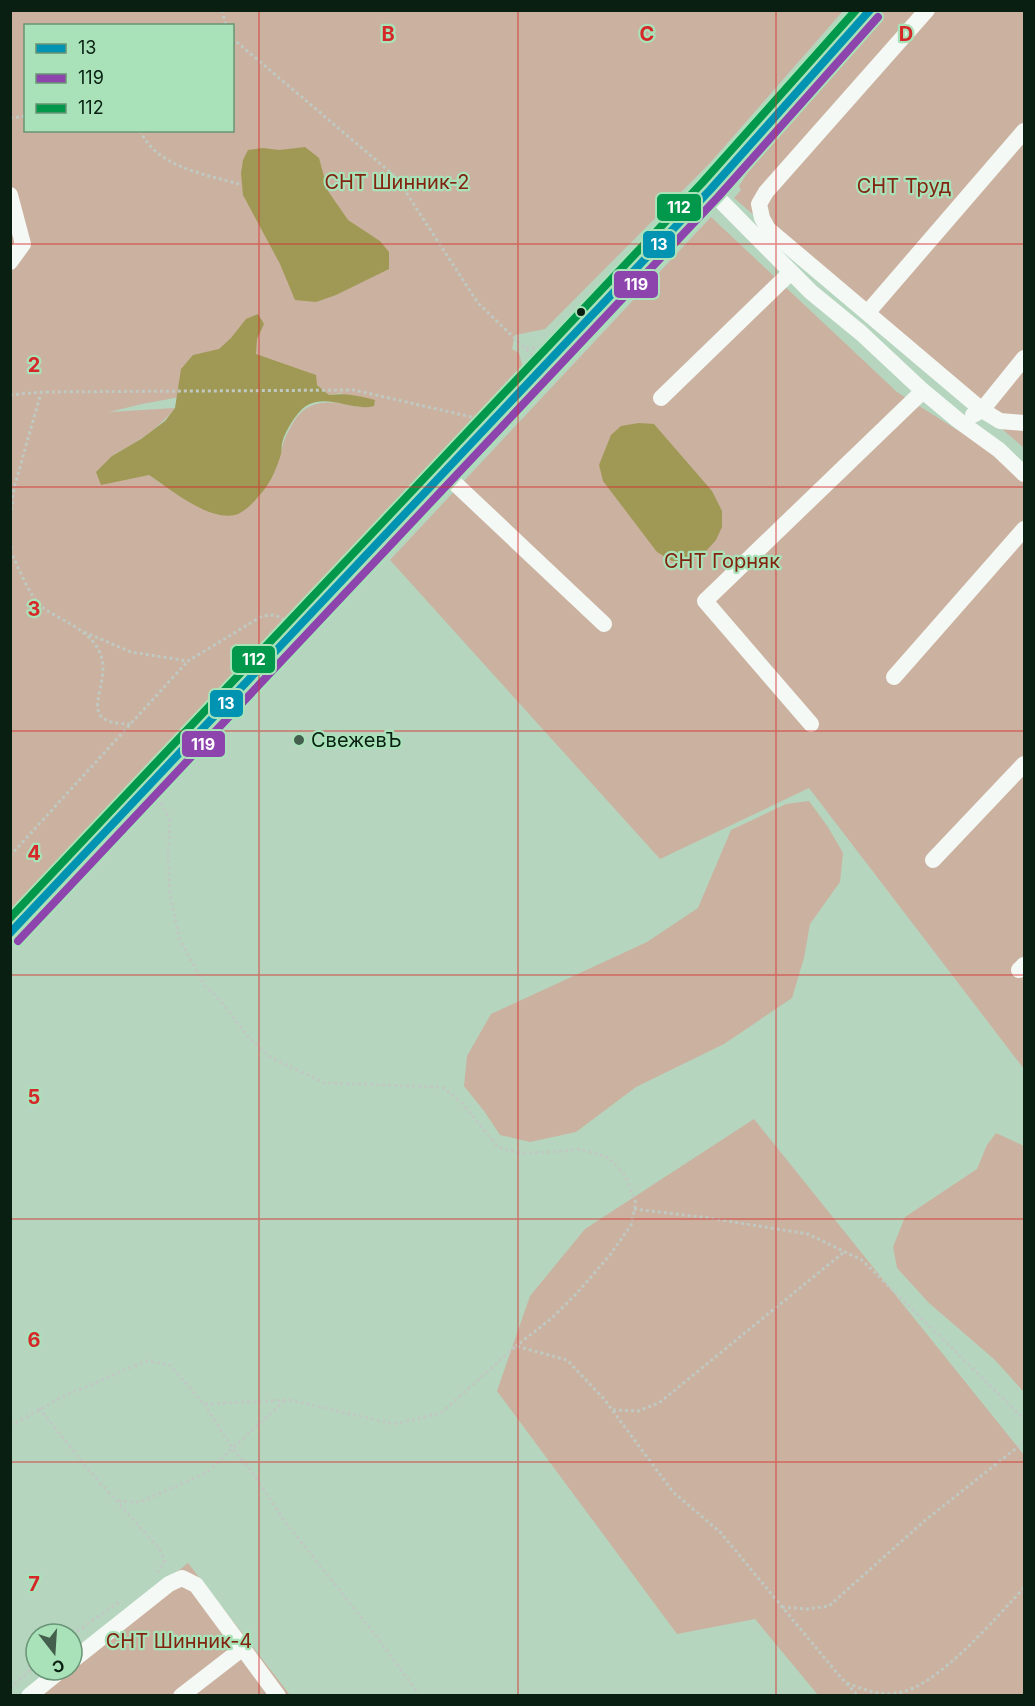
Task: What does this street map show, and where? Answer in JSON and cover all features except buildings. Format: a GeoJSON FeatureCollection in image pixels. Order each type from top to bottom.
{"type":"FeatureCollection","features":[{"type":"Feature","properties":{"kind":"street"},"geometry":{"type":"LineString","coordinates":[[10,934],[710,190],[870,10]]}},
{"type":"Feature","properties":{"kind":"street"},"geometry":{"type":"LineString","coordinates":[[927,10],[766,192],[759,204],[762,218],[768,229],[982,410],[1000,421],[1024,423]]}},
{"type":"Feature","properties":{"kind":"street"},"geometry":{"type":"LineString","coordinates":[[868,312],[1024,131]]}},
{"type":"Feature","properties":{"kind":"street"},"geometry":{"type":"LineString","coordinates":[[710,190],[812,292],[861,333],[923,391],[958,421],[999,450],[1024,474]]}},
{"type":"Feature","properties":{"kind":"street"},"geometry":{"type":"LineString","coordinates":[[10,195],[23,244],[10,262]]}},
{"type":"Feature","properties":{"kind":"street"},"geometry":{"type":"LineString","coordinates":[[661,398],[791,272]]}},
{"type":"Feature","properties":{"kind":"street"},"geometry":{"type":"LineString","coordinates":[[958,421],[982,410],[1024,358]]}},
{"type":"Feature","properties":{"kind":"street"},"geometry":{"type":"LineString","coordinates":[[811,724],[705,601],[923,391]]}},
{"type":"Feature","properties":{"kind":"street"},"geometry":{"type":"LineString","coordinates":[[444,473],[604,624]]}},
{"type":"Feature","properties":{"kind":"street"},"geometry":{"type":"LineString","coordinates":[[894,677],[1024,530]]}},
{"type":"Feature","properties":{"kind":"street"},"geometry":{"type":"LineString","coordinates":[[933,860],[1024,764]]}},
{"type":"Feature","properties":{"kind":"street"},"geometry":{"type":"LineString","coordinates":[[84,1652],[170,1584],[182,1578],[196,1585],[278,1695]]}},
{"type":"Feature","properties":{"kind":"street"},"geometry":{"type":"LineString","coordinates":[[181,1695],[243,1648]]}},
{"type":"Feature","properties":{"kind":"street"},"geometry":{"type":"LineString","coordinates":[[29,1695],[46,1682]]}},
{"type":"Feature","properties":{"kind":"path"},"geometry":{"type":"LineString","coordinates":[[234,40],[396,177],[478,303],[545,365]]}},
{"type":"Feature","properties":{"kind":"path"},"geometry":{"type":"LineString","coordinates":[[141,132],[145,142],[172,164],[239,184]]}},
{"type":"Feature","properties":{"kind":"path"},"geometry":{"type":"LineString","coordinates":[[10,395],[41,392],[354,390],[492,421]]}},
{"type":"Feature","properties":{"kind":"path"},"geometry":{"type":"LineString","coordinates":[[10,522],[14,488],[41,392]]}},
{"type":"Feature","properties":{"kind":"path"},"geometry":{"type":"LineString","coordinates":[[10,540],[11,552],[40,606],[83,632],[131,652],[188,661]]}},
{"type":"Feature","properties":{"kind":"path"},"geometry":{"type":"LineString","coordinates":[[10,856],[188,661],[262,616],[275,615],[297,629]]}},
{"type":"Feature","properties":{"kind":"path"},"geometry":{"type":"LineString","coordinates":[[83,632],[99,650],[102,660],[99,714],[105,721],[114,724],[131,724]]}},
{"type":"Feature","properties":{"kind":"path"},"geometry":{"type":"LineString","coordinates":[[148,788],[162,804],[170,821],[168,855],[170,895],[180,940],[205,986],[221,1001],[248,1037],[270,1057],[324,1083],[442,1087],[462,1103],[498,1147],[519,1153],[580,1149],[609,1158],[625,1175],[636,1203],[632,1225],[610,1255],[552,1318],[516,1346],[441,1413],[394,1424],[291,1400],[204,1404]]}},
{"type":"Feature","properties":{"kind":"path"},"geometry":{"type":"LineString","coordinates":[[634,1209],[808,1234],[862,1260],[1024,1419]]}},
{"type":"Feature","properties":{"kind":"path"},"geometry":{"type":"LineString","coordinates":[[612,1410],[638,1411],[659,1403],[844,1252]]}},
{"type":"Feature","properties":{"kind":"path"},"geometry":{"type":"LineString","coordinates":[[516,1346],[567,1360],[612,1410],[673,1492],[720,1532],[858,1695]]}},
{"type":"Feature","properties":{"kind":"path"},"geometry":{"type":"LineString","coordinates":[[10,1426],[39,1408],[146,1362],[170,1365],[204,1404],[283,1519],[381,1641],[420,1695]]}},
{"type":"Feature","properties":{"kind":"path"},"geometry":{"type":"LineString","coordinates":[[118,1501],[140,1502],[206,1473],[285,1400]]}},
{"type":"Feature","properties":{"kind":"path"},"geometry":{"type":"LineString","coordinates":[[39,1408],[87,1468],[158,1547],[165,1562],[152,1580]]}},
{"type":"Feature","properties":{"kind":"path"},"geometry":{"type":"LineString","coordinates":[[782,1607],[807,1609],[829,1606],[923,1522],[1024,1442]]}},
{"type":"Feature","properties":{"kind":"path"},"geometry":{"type":"LineString","coordinates":[[846,1682],[869,1692],[887,1693],[896,1693],[920,1686],[954,1659],[1024,1588]]}},
{"type":"Feature","properties":{"kind":"path"},"geometry":{"type":"LineString","coordinates":[[84,1626],[124,1598]]}},
{"type":"Feature","properties":{"kind":"path"},"geometry":{"type":"LineString","coordinates":[[10,1688],[24,1676]]}},
{"type":"Feature","properties":{"kind":"green space","name":"СНТ Шинник-2"},"geometry":{"type":"Polygon","coordinates":[[[11,11],[843,11],[710,163],[545,329],[515,335],[512,349],[519,353],[522,365],[11,914],[11,11]],[[308,373],[109,412],[175,408],[154,429],[112,456],[135,477],[149,475],[163,485],[281,453],[291,427],[306,409],[322,403],[340,403],[359,407],[341,393],[329,395],[308,373]]]}},
{"type":"Feature","properties":{"kind":"green space","name":"СНТ Труд"},"geometry":{"type":"Polygon","coordinates":[[[881,11],[1024,11],[1024,448],[734,198],[741,190],[739,186],[775,130],[881,11]]]}},
{"type":"Feature","properties":{"kind":"green space","name":"СНТ Горняк"},"geometry":{"type":"Polygon","coordinates":[[[711,217],[897,392],[1024,472],[1024,1069],[809,788],[660,859],[390,560],[711,217]]]}},
{"type":"Feature","properties":{"kind":"green space"},"geometry":{"type":"Polygon","coordinates":[[[809,801],[843,853],[840,882],[810,924],[804,958],[792,998],[724,1044],[636,1087],[576,1132],[530,1142],[500,1135],[464,1086],[467,1056],[491,1014],[647,942],[698,908],[731,830],[786,804],[809,801]]]}},
{"type":"Feature","properties":{"kind":"green space"},"geometry":{"type":"Polygon","coordinates":[[[754,1119],[1024,1455],[1024,1695],[818,1695],[755,1619],[677,1634],[497,1391],[530,1296],[585,1229],[754,1119]]]}},
{"type":"Feature","properties":{"kind":"green space"},"geometry":{"type":"Polygon","coordinates":[[[996,1133],[1024,1146],[1024,1392],[995,1360],[929,1303],[897,1268],[893,1247],[905,1217],[977,1169],[987,1145],[996,1133]]]}},
{"type":"Feature","properties":{"kind":"green space","name":"СНТ Шинник-4"},"geometry":{"type":"Polygon","coordinates":[[[188,1563],[290,1695],[25,1696],[42,1682],[84,1682],[84,1647],[188,1563]]]}},
{"type":"Feature","properties":{"kind":"shaded area"},"geometry":{"type":"Polygon","coordinates":[[[305,147],[319,158],[328,191],[348,220],[380,241],[389,252],[389,269],[336,295],[316,302],[295,300],[280,264],[243,195],[241,173],[243,160],[248,150],[305,147]]]}},
{"type":"Feature","properties":{"kind":"shaded area"},"geometry":{"type":"Polygon","coordinates":[[[258,314],[264,324],[257,339],[256,354],[316,375],[317,385],[329,395],[347,395],[375,400],[374,406],[358,407],[323,401],[306,406],[287,431],[282,442],[279,460],[269,483],[250,505],[235,515],[224,516],[201,509],[149,475],[101,485],[96,472],[112,456],[165,421],[175,408],[181,369],[193,355],[219,349],[246,319],[258,314]]]}},
{"type":"Feature","properties":{"kind":"shaded area"},"geometry":{"type":"Polygon","coordinates":[[[639,423],[654,424],[712,491],[722,511],[722,527],[716,540],[707,550],[688,561],[672,561],[657,552],[603,481],[599,465],[611,435],[621,426],[639,423]]]}},
{"type":"Feature","properties":{"kind":"transit line","name":"112"},"geometry":{"type":"LineString","coordinates":[[10,918],[702,183],[856,10]]}},
{"type":"Feature","properties":{"kind":"transit line","name":"13"},"geometry":{"type":"LineString","coordinates":[[10,933],[710,190],[870,10]]}},
{"type":"Feature","properties":{"kind":"transit line","name":"119"},"geometry":{"type":"LineString","coordinates":[[18,941],[718,197],[878,17]]}},
{"type":"Feature","properties":{"kind":"place","name":"СвежевЪ"},"geometry":{"type":"Point","coordinates":[299,740]}}]}
